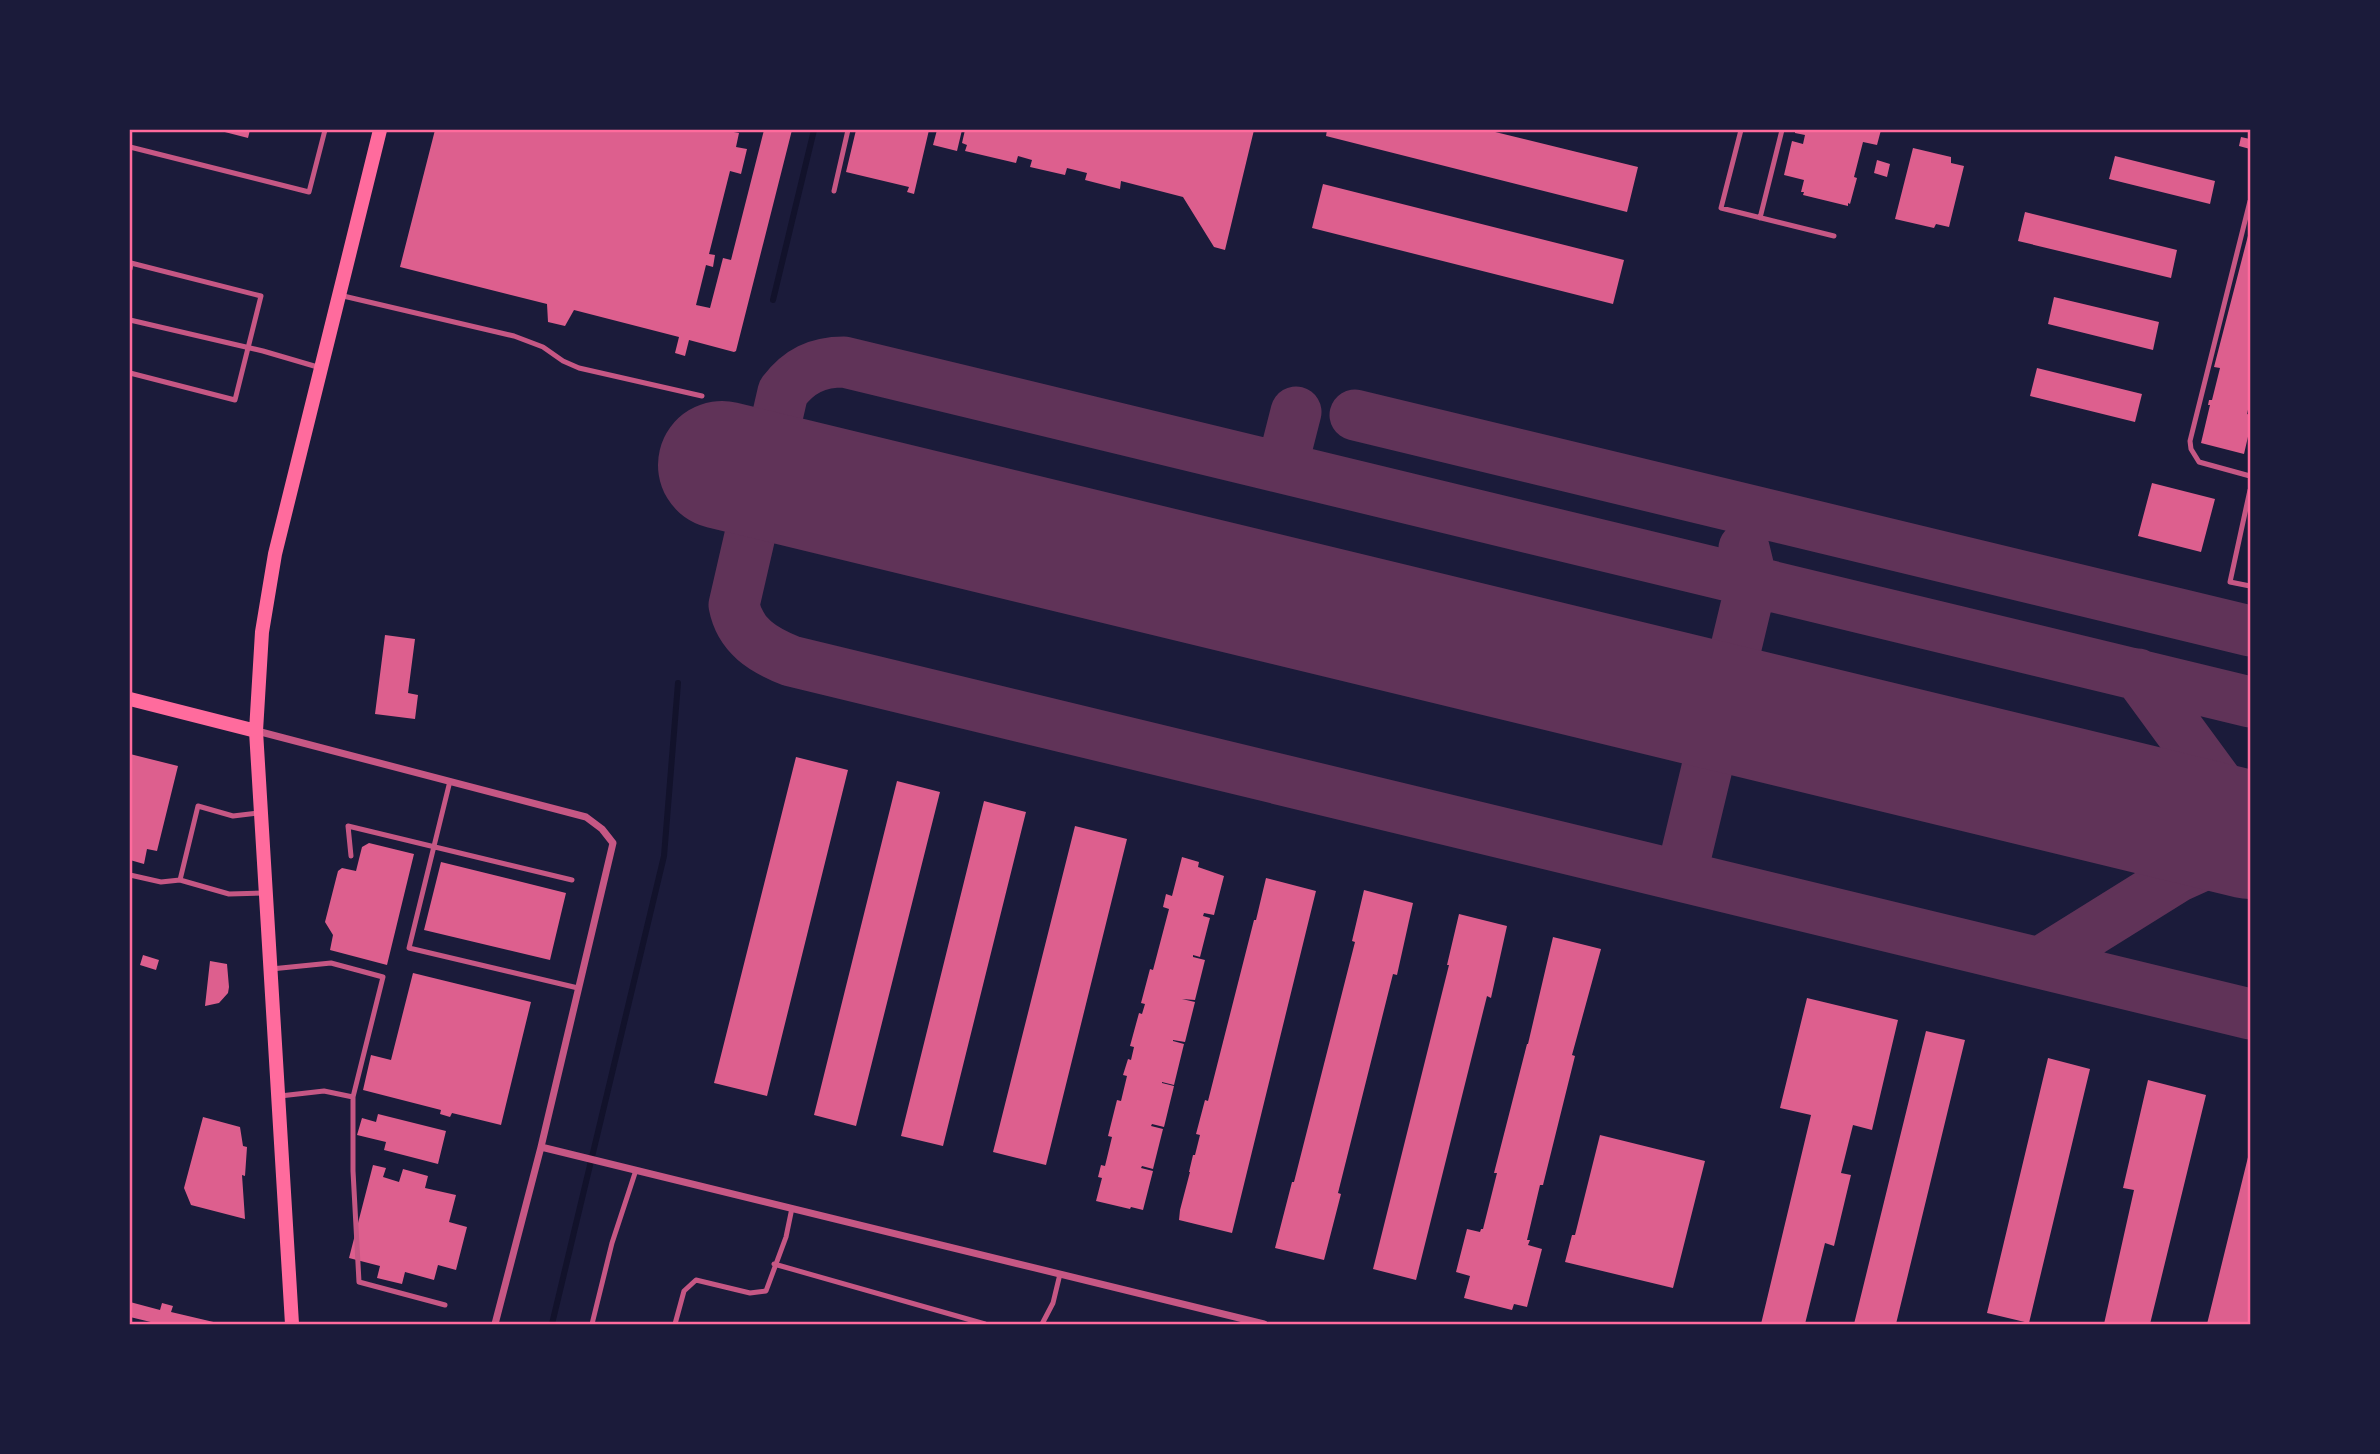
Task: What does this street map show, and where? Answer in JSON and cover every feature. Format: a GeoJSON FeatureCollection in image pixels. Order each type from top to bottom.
{"type":"FeatureCollection","features":[{"type":"Feature","properties":{"kind":"main road"},"geometry":{"type":"LineString","coordinates":[[292,1325],[256,731],[262,632],[275,554],[380,130]]}},
{"type":"Feature","properties":{"kind":"main road"},"geometry":{"type":"LineString","coordinates":[[130,699],[256,731]]}},
{"type":"Feature","properties":{"kind":"street"},"geometry":{"type":"LineString","coordinates":[[256,731],[586,817],[602,829],[613,843],[541,1147],[495,1325]]}},
{"type":"Feature","properties":{"kind":"street"},"geometry":{"type":"LineString","coordinates":[[541,1147],[1264,1325]]}},
{"type":"Feature","properties":{"kind":"lane"},"geometry":{"type":"LineString","coordinates":[[130,147],[309,192],[324,130]]}},
{"type":"Feature","properties":{"kind":"lane"},"geometry":{"type":"LineString","coordinates":[[834,191],[848,130]]}},
{"type":"Feature","properties":{"kind":"lane"},"geometry":{"type":"LineString","coordinates":[[1741,130],[1721,208],[1834,236]]}},
{"type":"Feature","properties":{"kind":"lane"},"geometry":{"type":"LineString","coordinates":[[1760,218],[1782,130]]}},
{"type":"Feature","properties":{"kind":"lane"},"geometry":{"type":"LineString","coordinates":[[2250,201],[2190,441],[2191,449],[2199,462],[2250,476]]}},
{"type":"Feature","properties":{"kind":"lane"},"geometry":{"type":"LineString","coordinates":[[130,269],[131,263],[261,296],[235,400],[130,373]]}},
{"type":"Feature","properties":{"kind":"lane"},"geometry":{"type":"LineString","coordinates":[[339,295],[514,337],[543,347],[579,368],[702,396]]}},
{"type":"Feature","properties":{"kind":"lane"},"geometry":{"type":"LineString","coordinates":[[130,320],[248,347],[321,368]]}},
{"type":"Feature","properties":{"kind":"lane"},"geometry":{"type":"LineString","coordinates":[[2250,490],[2230,582],[2250,586]]}},
{"type":"Feature","properties":{"kind":"lane"},"geometry":{"type":"LineString","coordinates":[[450,781],[409,948],[578,988]]}},
{"type":"Feature","properties":{"kind":"lane"},"geometry":{"type":"LineString","coordinates":[[180,880],[198,806],[233,816],[260,813]]}},
{"type":"Feature","properties":{"kind":"lane"},"geometry":{"type":"LineString","coordinates":[[351,856],[348,827],[572,880]]}},
{"type":"Feature","properties":{"kind":"lane"},"geometry":{"type":"LineString","coordinates":[[130,874],[161,883],[180,880],[229,894],[265,893]]}},
{"type":"Feature","properties":{"kind":"lane"},"geometry":{"type":"LineString","coordinates":[[269,969],[331,963],[383,977],[353,1097],[353,1171],[359,1282],[445,1305]]}},
{"type":"Feature","properties":{"kind":"lane"},"geometry":{"type":"LineString","coordinates":[[277,1097],[324,1091],[353,1097]]}},
{"type":"Feature","properties":{"kind":"lane"},"geometry":{"type":"LineString","coordinates":[[592,1325],[611,1243],[636,1169]]}},
{"type":"Feature","properties":{"kind":"lane"},"geometry":{"type":"LineString","coordinates":[[675,1325],[684,1291],[696,1280],[750,1293],[766,1291],[786,1237],[793,1207]]}},
{"type":"Feature","properties":{"kind":"lane"},"geometry":{"type":"LineString","coordinates":[[774,1264],[985,1325]]}},
{"type":"Feature","properties":{"kind":"lane"},"geometry":{"type":"LineString","coordinates":[[1042,1325],[1053,1303],[1060,1274]]}},
{"type":"Feature","properties":{"kind":"building"},"geometry":{"type":"Polygon","coordinates":[[[217,130],[250,130],[248,138],[217,130]]]}},
{"type":"Feature","properties":{"kind":"building"},"geometry":{"type":"Polygon","coordinates":[[[435,130],[723,130],[739,133],[736,147],[747,149],[741,174],[730,171],[709,254],[715,255],[713,267],[706,265],[696,305],[710,308],[723,258],[731,260],[764,130],[792,130],[736,351],[689,340],[685,356],[675,353],[679,337],[574,310],[565,326],[548,322],[547,304],[400,267],[435,130]]]}},
{"type":"Feature","properties":{"kind":"building"},"geometry":{"type":"Polygon","coordinates":[[[856,130],[929,130],[914,194],[907,192],[909,187],[846,172],[856,130]]]}},
{"type":"Feature","properties":{"kind":"building"},"geometry":{"type":"Polygon","coordinates":[[[937,130],[962,130],[957,151],[933,145],[937,130]]]}},
{"type":"Feature","properties":{"kind":"building"},"geometry":{"type":"Polygon","coordinates":[[[965,130],[1254,130],[1225,250],[1214,247],[1183,197],[1121,181],[1120,189],[1085,180],[1087,173],[1067,168],[1065,175],[1030,167],[1032,160],[1018,156],[1016,163],[965,151],[967,145],[962,143],[965,130]]]}},
{"type":"Feature","properties":{"kind":"building"},"geometry":{"type":"Polygon","coordinates":[[[1327,130],[1487,130],[1638,167],[1627,212],[1326,136],[1327,130]]]}},
{"type":"Feature","properties":{"kind":"building"},"geometry":{"type":"Polygon","coordinates":[[[1795,130],[1881,130],[1877,145],[1863,142],[1854,177],[1857,178],[1848,206],[1803,195],[1804,192],[1801,192],[1804,180],[1784,175],[1792,141],[1803,144],[1805,135],[1795,133],[1795,130]]]}},
{"type":"Feature","properties":{"kind":"building"},"geometry":{"type":"Polygon","coordinates":[[[2241,137],[2250,139],[2250,149],[2239,146],[2241,137]]]}},
{"type":"Feature","properties":{"kind":"building"},"geometry":{"type":"Polygon","coordinates":[[[1913,148],[1951,157],[1951,163],[1964,166],[1949,227],[1936,224],[1934,228],[1895,219],[1913,148]]]}},
{"type":"Feature","properties":{"kind":"building"},"geometry":{"type":"Polygon","coordinates":[[[2115,156],[2215,181],[2210,204],[2109,179],[2115,156]]]}},
{"type":"Feature","properties":{"kind":"building"},"geometry":{"type":"Polygon","coordinates":[[[1877,160],[1890,164],[1887,177],[1874,173],[1877,160]]]}},
{"type":"Feature","properties":{"kind":"building"},"geometry":{"type":"Polygon","coordinates":[[[1323,184],[1624,260],[1613,304],[1312,228],[1323,184]]]}},
{"type":"Feature","properties":{"kind":"building"},"geometry":{"type":"Polygon","coordinates":[[[2025,212],[2177,250],[2171,278],[2018,241],[2025,212]]]}},
{"type":"Feature","properties":{"kind":"building"},"geometry":{"type":"Polygon","coordinates":[[[2250,228],[2250,401],[2247,414],[2250,415],[2250,428],[2244,454],[2201,443],[2209,400],[2212,400],[2220,368],[2214,367],[2250,228]]]}},
{"type":"Feature","properties":{"kind":"building"},"geometry":{"type":"Polygon","coordinates":[[[2054,297],[2159,322],[2153,350],[2048,324],[2054,297]]]}},
{"type":"Feature","properties":{"kind":"building"},"geometry":{"type":"Polygon","coordinates":[[[2037,368],[2142,394],[2135,422],[2030,396],[2037,368]]]}},
{"type":"Feature","properties":{"kind":"building"},"geometry":{"type":"Polygon","coordinates":[[[2152,483],[2215,499],[2201,552],[2138,536],[2152,483]]]}},
{"type":"Feature","properties":{"kind":"building"},"geometry":{"type":"Polygon","coordinates":[[[385,635],[415,639],[408,693],[418,695],[415,719],[375,714],[385,635]]]}},
{"type":"Feature","properties":{"kind":"building"},"geometry":{"type":"Polygon","coordinates":[[[130,754],[178,766],[157,851],[147,849],[144,864],[130,860],[130,754]]]}},
{"type":"Feature","properties":{"kind":"building"},"geometry":{"type":"Polygon","coordinates":[[[796,757],[848,770],[767,1096],[714,1083],[796,757]]]}},
{"type":"Feature","properties":{"kind":"building"},"geometry":{"type":"Polygon","coordinates":[[[897,781],[940,792],[856,1126],[814,1115],[897,781]]]}},
{"type":"Feature","properties":{"kind":"building"},"geometry":{"type":"Polygon","coordinates":[[[984,801],[1026,812],[943,1146],[901,1136],[984,801]]]}},
{"type":"Feature","properties":{"kind":"building"},"geometry":{"type":"Polygon","coordinates":[[[1075,826],[1127,839],[1046,1165],[993,1152],[1075,826]]]}},
{"type":"Feature","properties":{"kind":"building"},"geometry":{"type":"Polygon","coordinates":[[[369,843],[414,854],[387,965],[330,950],[333,935],[325,922],[338,871],[342,868],[356,871],[362,847],[369,843]]]}},
{"type":"Feature","properties":{"kind":"building"},"geometry":{"type":"Polygon","coordinates":[[[1182,857],[1199,862],[1198,867],[1224,876],[1214,915],[1204,913],[1203,916],[1210,918],[1200,957],[1193,955],[1205,960],[1195,1000],[1182,999],[1195,1002],[1185,1042],[1173,1040],[1184,1044],[1174,1085],[1162,1082],[1174,1086],[1164,1127],[1151,1126],[1163,1129],[1153,1169],[1141,1168],[1153,1171],[1143,1210],[1130,1209],[1096,1201],[1102,1178],[1098,1177],[1101,1165],[1105,1166],[1112,1137],[1108,1136],[1117,1100],[1121,1101],[1127,1076],[1123,1075],[1134,1047],[1130,1046],[1139,1013],[1142,1014],[1145,1004],[1141,1003],[1169,909],[1163,907],[1166,894],[1172,896],[1182,857]]]}},
{"type":"Feature","properties":{"kind":"building"},"geometry":{"type":"Polygon","coordinates":[[[441,862],[566,893],[550,960],[424,930],[441,862]]]}},
{"type":"Feature","properties":{"kind":"building"},"geometry":{"type":"Polygon","coordinates":[[[1266,878],[1316,891],[1232,1233],[1179,1220],[1200,1135],[1196,1134],[1205,1100],[1208,1101],[1266,878]]]}},
{"type":"Feature","properties":{"kind":"building"},"geometry":{"type":"Polygon","coordinates":[[[1364,890],[1413,903],[1397,975],[1393,974],[1338,1193],[1341,1194],[1324,1260],[1275,1248],[1355,942],[1352,941],[1364,890]]]}},
{"type":"Feature","properties":{"kind":"building"},"geometry":{"type":"Polygon","coordinates":[[[1459,914],[1507,926],[1491,998],[1487,996],[1416,1280],[1373,1269],[1449,965],[1459,914]]]}},
{"type":"Feature","properties":{"kind":"building"},"geometry":{"type":"Polygon","coordinates":[[[1553,937],[1601,949],[1527,1240],[1530,1240],[1528,1245],[1542,1249],[1527,1307],[1514,1304],[1512,1310],[1464,1298],[1470,1276],[1456,1272],[1467,1229],[1480,1232],[1483,1229],[1497,1173],[1494,1173],[1553,937]]]}},
{"type":"Feature","properties":{"kind":"building"},"geometry":{"type":"Polygon","coordinates":[[[143,955],[159,960],[156,970],[140,965],[143,955]]]}},
{"type":"Feature","properties":{"kind":"building"},"geometry":{"type":"Polygon","coordinates":[[[210,961],[227,964],[229,987],[228,993],[219,1003],[205,1006],[210,961]]]}},
{"type":"Feature","properties":{"kind":"building"},"geometry":{"type":"Polygon","coordinates":[[[413,973],[531,1002],[501,1125],[452,1113],[450,1117],[440,1114],[441,1110],[363,1090],[371,1055],[391,1060],[413,973]]]}},
{"type":"Feature","properties":{"kind":"building"},"geometry":{"type":"Polygon","coordinates":[[[1807,998],[1898,1020],[1872,1130],[1853,1125],[1841,1173],[1851,1175],[1834,1246],[1825,1243],[1805,1324],[1761,1324],[1811,1115],[1780,1108],[1807,998]]]}},
{"type":"Feature","properties":{"kind":"building"},"geometry":{"type":"Polygon","coordinates":[[[1926,1031],[1965,1040],[1896,1324],[1854,1324],[1926,1031]]]}},
{"type":"Feature","properties":{"kind":"building"},"geometry":{"type":"Polygon","coordinates":[[[2048,1058],[2090,1069],[2029,1323],[1987,1313],[2048,1058]]]}},
{"type":"Feature","properties":{"kind":"building"},"geometry":{"type":"Polygon","coordinates":[[[2148,1080],[2206,1095],[2150,1324],[2104,1324],[2134,1190],[2123,1188],[2148,1080]]]}},
{"type":"Feature","properties":{"kind":"building"},"geometry":{"type":"Polygon","coordinates":[[[378,1114],[446,1131],[438,1164],[384,1150],[386,1142],[357,1135],[362,1118],[376,1122],[378,1114]]]}},
{"type":"Feature","properties":{"kind":"building"},"geometry":{"type":"Polygon","coordinates":[[[203,1117],[240,1127],[243,1146],[247,1147],[245,1176],[242,1175],[245,1219],[191,1205],[184,1188],[203,1117]]]}},
{"type":"Feature","properties":{"kind":"building"},"geometry":{"type":"Polygon","coordinates":[[[1600,1135],[1705,1161],[1673,1288],[1565,1262],[1572,1235],[1575,1235],[1600,1135]]]}},
{"type":"Feature","properties":{"kind":"building"},"geometry":{"type":"Polygon","coordinates":[[[2250,1149],[2250,1324],[2207,1324],[2250,1149]]]}},
{"type":"Feature","properties":{"kind":"building"},"geometry":{"type":"Polygon","coordinates":[[[373,1165],[386,1168],[383,1177],[399,1182],[403,1169],[428,1176],[425,1188],[456,1195],[449,1222],[467,1227],[456,1270],[438,1265],[434,1280],[405,1272],[402,1284],[377,1278],[380,1266],[349,1258],[373,1165]]]}},
{"type":"Feature","properties":{"kind":"building"},"geometry":{"type":"Polygon","coordinates":[[[130,1302],[160,1310],[162,1303],[173,1306],[171,1312],[222,1324],[159,1324],[130,1317],[130,1302]]]}},
{"type":"Feature","properties":{"kind":"waterway"},"geometry":{"type":"LineString","coordinates":[[773,300],[814,130]]}},
{"type":"Feature","properties":{"kind":"waterway"},"geometry":{"type":"LineString","coordinates":[[552,1324],[664,856],[678,683]]}},
{"type":"Feature","properties":{"kind":"taxiway"},"geometry":{"type":"LineString","coordinates":[[2250,702],[844,362],[809,369],[795,378],[783,392],[734,605],[742,625],[754,640],[762,647],[791,661],[2250,1014]]}},
{"type":"Feature","properties":{"kind":"taxiway"},"geometry":{"type":"LineString","coordinates":[[1282,467],[1296,412]]}},
{"type":"Feature","properties":{"kind":"taxiway"},"geometry":{"type":"LineString","coordinates":[[1355,415],[2250,631]]}},
{"type":"Feature","properties":{"kind":"taxiway"},"geometry":{"type":"LineString","coordinates":[[1681,876],[1752,581],[1744,548]]}},
{"type":"Feature","properties":{"kind":"taxiway"},"geometry":{"type":"LineString","coordinates":[[2138,674],[2234,805],[2250,818]]}},
{"type":"Feature","properties":{"kind":"taxiway"},"geometry":{"type":"LineString","coordinates":[[2039,963],[2177,877],[2230,853],[2250,851]]}},
{"type":"Feature","properties":{"kind":"runway"},"geometry":{"type":"LineString","coordinates":[[722,465],[2250,835]]}}]}
